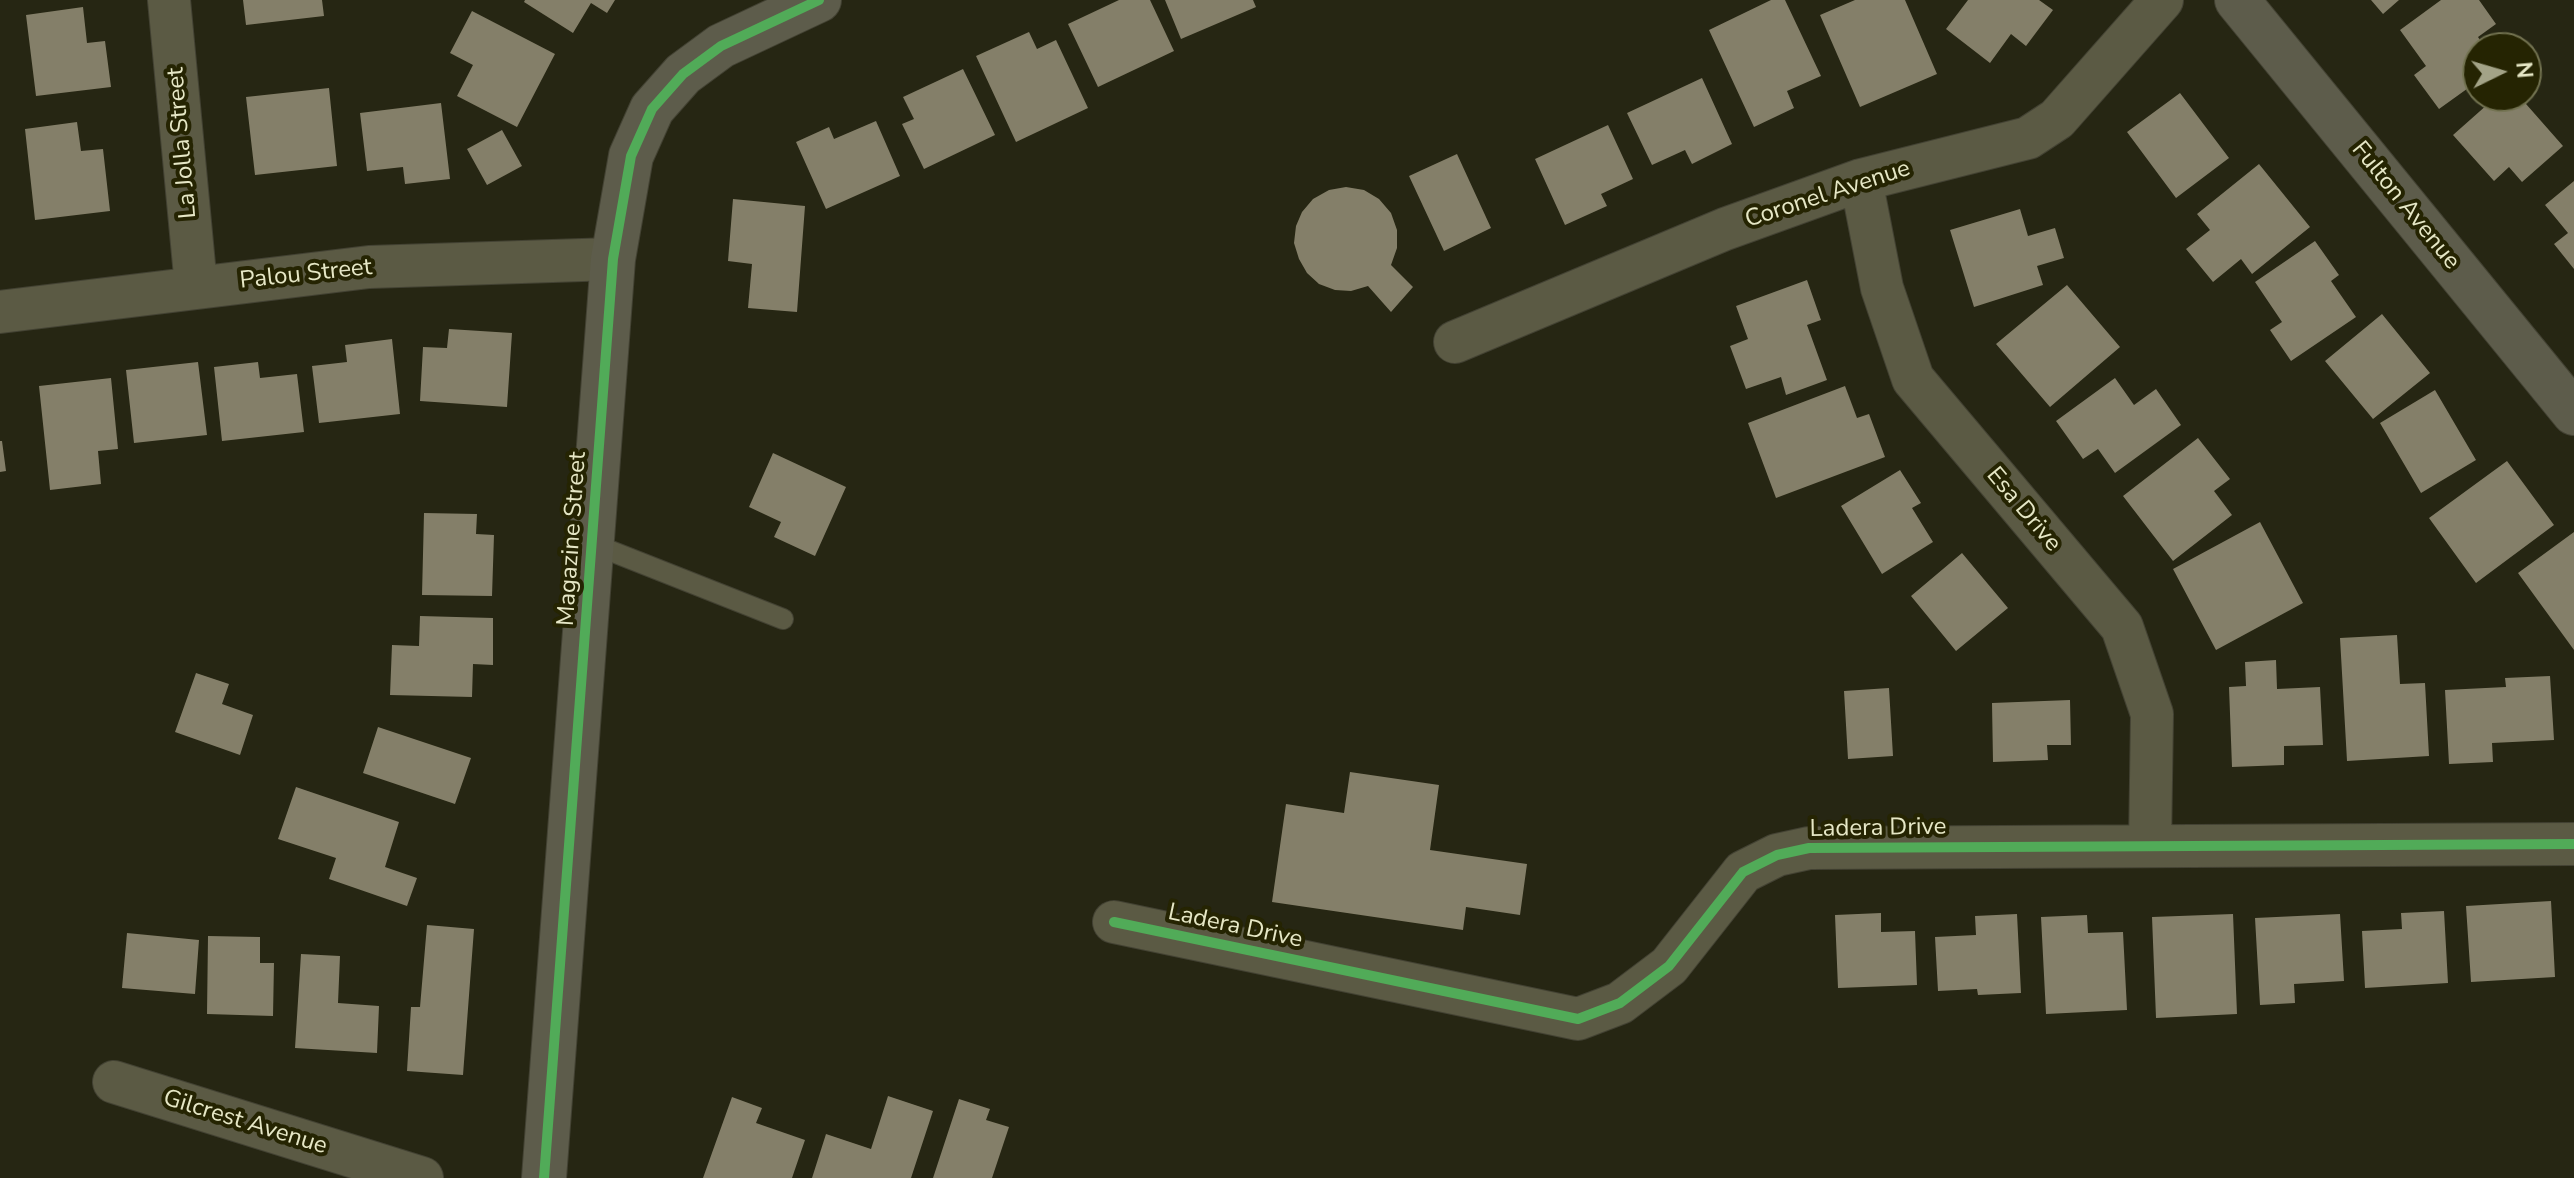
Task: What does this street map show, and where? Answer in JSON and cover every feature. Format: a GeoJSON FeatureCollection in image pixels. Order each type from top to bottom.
{"type":"FeatureCollection","features":[{"type":"Feature","properties":{"kind":"street","name":"La Jolla Street"},"geometry":{"type":"LineString","coordinates":[[169,0],[196,286]]}},
{"type":"Feature","properties":{"kind":"street","name":"Magazine Street"},"geometry":{"type":"LineString","coordinates":[[544,1178],[613,259],[631,156],[652,109],[683,74],[721,46],[819,0]]}},
{"type":"Feature","properties":{"kind":"street","name":"Coronel Avenue"},"geometry":{"type":"LineString","coordinates":[[1455,342],[1725,229],[1861,180],[2028,138],[2057,119],[2162,0]]}},
{"type":"Feature","properties":{"kind":"street","name":"Fulton Avenue"},"geometry":{"type":"LineString","coordinates":[[2237,0],[2574,413]]}},
{"type":"Feature","properties":{"kind":"street","name":"Esa Drive"},"geometry":{"type":"LineString","coordinates":[[1861,180],[1882,288],[1913,379],[2122,627],[2152,714],[2150,846]]}},
{"type":"Feature","properties":{"kind":"street","name":"Palou Street"},"geometry":{"type":"LineString","coordinates":[[0,312],[369,267],[613,259]]}},
{"type":"Feature","properties":{"kind":"street","name":"Ladera Drive"},"geometry":{"type":"LineString","coordinates":[[1114,922],[1578,1019],[1620,1003],[1669,966],[1743,872],[1777,855],[1809,848],[2574,844]]}},
{"type":"Feature","properties":{"kind":"street","name":"Gilcrest Avenue"},"geometry":{"type":"LineString","coordinates":[[114,1082],[422,1178]]}},
{"type":"Feature","properties":{"kind":"lane"},"geometry":{"type":"LineString","coordinates":[[593,544],[783,619]]}},
{"type":"Feature","properties":{"kind":"building"},"geometry":{"type":"Polygon","coordinates":[[[243,0],[322,0],[324,16],[246,25],[243,0]]]}},
{"type":"Feature","properties":{"kind":"building"},"geometry":{"type":"Polygon","coordinates":[[[525,0],[615,0],[607,13],[591,3],[573,33],[525,0]]]}},
{"type":"Feature","properties":{"kind":"building"},"geometry":{"type":"Polygon","coordinates":[[[1119,0],[1150,0],[1174,51],[1098,87],[1068,24],[1119,0]]]}},
{"type":"Feature","properties":{"kind":"building"},"geometry":{"type":"Polygon","coordinates":[[[1165,0],[1253,0],[1256,7],[1181,39],[1165,0]]]}},
{"type":"Feature","properties":{"kind":"building"},"geometry":{"type":"Polygon","coordinates":[[[1771,0],[1785,0],[1821,76],[1787,91],[1794,108],[1754,127],[1709,30],[1771,0]]]}},
{"type":"Feature","properties":{"kind":"building"},"geometry":{"type":"Polygon","coordinates":[[[1855,0],[1905,0],[1937,74],[1860,107],[1820,15],[1855,0]]]}},
{"type":"Feature","properties":{"kind":"building"},"geometry":{"type":"Polygon","coordinates":[[[1968,0],[2039,0],[2053,10],[2026,46],[2011,34],[1990,63],[1946,29],[1968,0]]]}},
{"type":"Feature","properties":{"kind":"building"},"geometry":{"type":"Polygon","coordinates":[[[2371,0],[2399,0],[2383,14],[2371,0]]]}},
{"type":"Feature","properties":{"kind":"building"},"geometry":{"type":"Polygon","coordinates":[[[2441,0],[2479,0],[2496,24],[2485,32],[2462,32],[2462,92],[2439,109],[2414,75],[2426,66],[2400,30],[2441,0]]]}},
{"type":"Feature","properties":{"kind":"building"},"geometry":{"type":"Polygon","coordinates":[[[83,7],[87,43],[105,41],[111,87],[36,96],[26,15],[83,7]]]}},
{"type":"Feature","properties":{"kind":"building"},"geometry":{"type":"Polygon","coordinates":[[[472,11],[555,54],[517,127],[457,96],[473,65],[450,53],[472,11]]]}},
{"type":"Feature","properties":{"kind":"building"},"geometry":{"type":"Polygon","coordinates":[[[1029,32],[1037,49],[1056,40],[1088,108],[1016,142],[976,56],[1029,32]]]}},
{"type":"Feature","properties":{"kind":"building"},"geometry":{"type":"Polygon","coordinates":[[[963,69],[995,135],[924,169],[902,124],[914,119],[903,97],[963,69]]]}},
{"type":"Feature","properties":{"kind":"building"},"geometry":{"type":"Polygon","coordinates":[[[1702,78],[1732,144],[1692,164],[1685,150],[1652,165],[1627,113],[1702,78]]]}},
{"type":"Feature","properties":{"kind":"building"},"geometry":{"type":"Polygon","coordinates":[[[329,88],[337,166],[255,175],[246,97],[329,88]]]}},
{"type":"Feature","properties":{"kind":"building"},"geometry":{"type":"Polygon","coordinates":[[[2180,93],[2229,158],[2176,198],[2127,132],[2180,93]]]}},
{"type":"Feature","properties":{"kind":"building"},"geometry":{"type":"Polygon","coordinates":[[[441,103],[450,179],[405,184],[403,167],[367,171],[360,113],[441,103]]]}},
{"type":"Feature","properties":{"kind":"building"},"geometry":{"type":"Polygon","coordinates":[[[2479,112],[2533,112],[2563,146],[2522,182],[2509,167],[2494,181],[2453,135],[2479,112]]]}},
{"type":"Feature","properties":{"kind":"building"},"geometry":{"type":"Polygon","coordinates":[[[876,121],[900,176],[826,209],[796,142],[829,127],[834,139],[876,121]]]}},
{"type":"Feature","properties":{"kind":"building"},"geometry":{"type":"Polygon","coordinates":[[[77,122],[81,151],[103,149],[110,211],[35,220],[25,129],[77,122]]]}},
{"type":"Feature","properties":{"kind":"building"},"geometry":{"type":"Polygon","coordinates":[[[1608,125],[1633,179],[1601,194],[1607,206],[1565,225],[1535,159],[1608,125]]]}},
{"type":"Feature","properties":{"kind":"building"},"geometry":{"type":"Polygon","coordinates":[[[502,130],[522,166],[487,185],[467,149],[502,130]]]}},
{"type":"Feature","properties":{"kind":"building"},"geometry":{"type":"Polygon","coordinates":[[[1457,154],[1491,228],[1444,251],[1409,176],[1457,154]]]}},
{"type":"Feature","properties":{"kind":"building"},"geometry":{"type":"Polygon","coordinates":[[[2259,164],[2310,227],[2252,274],[2241,259],[2213,282],[2186,249],[2210,230],[2197,214],[2259,164]]]}},
{"type":"Feature","properties":{"kind":"building"},"geometry":{"type":"Polygon","coordinates":[[[2574,181],[2574,269],[2554,244],[2568,233],[2545,205],[2574,181]]]}},
{"type":"Feature","properties":{"kind":"building"},"geometry":{"type":"Polygon","coordinates":[[[1346,187],[1364,190],[1379,199],[1391,213],[1397,230],[1397,248],[1391,265],[1413,287],[1391,312],[1368,286],[1351,291],[1335,290],[1319,284],[1307,273],[1299,259],[1294,243],[1302,212],[1313,199],[1329,190],[1346,187]]]}},
{"type":"Feature","properties":{"kind":"building"},"geometry":{"type":"Polygon","coordinates":[[[733,199],[805,206],[797,312],[748,308],[752,264],[728,261],[733,199]]]}},
{"type":"Feature","properties":{"kind":"building"},"geometry":{"type":"Polygon","coordinates":[[[2020,209],[2028,236],[2055,228],[2064,258],[2037,266],[2043,285],[1974,307],[1950,230],[2020,209]]]}},
{"type":"Feature","properties":{"kind":"building"},"geometry":{"type":"Polygon","coordinates":[[[2315,241],[2339,275],[2331,281],[2356,317],[2291,361],[2270,330],[2282,322],[2255,282],[2315,241]]]}},
{"type":"Feature","properties":{"kind":"building"},"geometry":{"type":"Polygon","coordinates":[[[1807,280],[1821,320],[1807,325],[1827,380],[1786,395],[1781,377],[1746,389],[1730,346],[1748,339],[1736,306],[1807,280]]]}},
{"type":"Feature","properties":{"kind":"building"},"geometry":{"type":"Polygon","coordinates":[[[2067,285],[2120,347],[2050,407],[1996,344],[2067,285]]]}},
{"type":"Feature","properties":{"kind":"building"},"geometry":{"type":"Polygon","coordinates":[[[2382,314],[2430,373],[2373,419],[2325,361],[2382,314]]]}},
{"type":"Feature","properties":{"kind":"building"},"geometry":{"type":"Polygon","coordinates":[[[449,329],[512,333],[507,407],[420,401],[423,347],[447,348],[449,329]]]}},
{"type":"Feature","properties":{"kind":"building"},"geometry":{"type":"Polygon","coordinates":[[[392,339],[400,414],[319,423],[312,366],[347,362],[345,345],[392,339]]]}},
{"type":"Feature","properties":{"kind":"building"},"geometry":{"type":"Polygon","coordinates":[[[198,362],[207,435],[134,443],[126,370],[198,362]]]}},
{"type":"Feature","properties":{"kind":"building"},"geometry":{"type":"Polygon","coordinates":[[[258,362],[260,378],[297,374],[304,432],[222,441],[214,367],[258,362]]]}},
{"type":"Feature","properties":{"kind":"building"},"geometry":{"type":"Polygon","coordinates":[[[111,378],[118,449],[98,451],[101,484],[50,490],[39,386],[111,378]]]}},
{"type":"Feature","properties":{"kind":"building"},"geometry":{"type":"Polygon","coordinates":[[[2115,378],[2134,405],[2156,389],[2181,425],[2115,473],[2098,449],[2083,459],[2056,421],[2115,378]]]}},
{"type":"Feature","properties":{"kind":"building"},"geometry":{"type":"Polygon","coordinates":[[[1845,386],[1857,418],[1869,414],[1885,457],[1776,498],[1748,423],[1845,386]]]}},
{"type":"Feature","properties":{"kind":"building"},"geometry":{"type":"Polygon","coordinates":[[[2435,390],[2476,460],[2421,493],[2380,423],[2435,390]]]}},
{"type":"Feature","properties":{"kind":"building"},"geometry":{"type":"Polygon","coordinates":[[[2198,438],[2230,479],[2214,491],[2232,515],[2173,561],[2123,496],[2198,438]]]}},
{"type":"Feature","properties":{"kind":"building"},"geometry":{"type":"Polygon","coordinates":[[[0,441],[6,471],[0,472],[0,441]]]}},
{"type":"Feature","properties":{"kind":"building"},"geometry":{"type":"Polygon","coordinates":[[[773,453],[846,487],[815,556],[774,537],[781,522],[749,507],[773,453]]]}},
{"type":"Feature","properties":{"kind":"building"},"geometry":{"type":"Polygon","coordinates":[[[2507,461],[2554,525],[2476,583],[2429,518],[2507,461]]]}},
{"type":"Feature","properties":{"kind":"building"},"geometry":{"type":"Polygon","coordinates":[[[1900,470],[1921,503],[1912,508],[1933,542],[1882,574],[1841,506],[1900,470]]]}},
{"type":"Feature","properties":{"kind":"building"},"geometry":{"type":"Polygon","coordinates":[[[424,513],[477,514],[476,534],[494,535],[492,596],[422,595],[424,513]]]}},
{"type":"Feature","properties":{"kind":"building"},"geometry":{"type":"Polygon","coordinates":[[[2260,522],[2303,603],[2216,650],[2173,569],[2260,522]]]}},
{"type":"Feature","properties":{"kind":"building"},"geometry":{"type":"Polygon","coordinates":[[[2574,532],[2574,650],[2518,573],[2574,532]]]}},
{"type":"Feature","properties":{"kind":"building"},"geometry":{"type":"Polygon","coordinates":[[[1962,553],[2008,608],[1956,651],[1911,596],[1962,553]]]}},
{"type":"Feature","properties":{"kind":"building"},"geometry":{"type":"Polygon","coordinates":[[[420,616],[493,618],[493,665],[473,664],[472,697],[390,695],[392,645],[419,646],[420,616]]]}},
{"type":"Feature","properties":{"kind":"building"},"geometry":{"type":"Polygon","coordinates":[[[2397,635],[2400,684],[2425,683],[2429,756],[2347,761],[2340,638],[2397,635]]]}},
{"type":"Feature","properties":{"kind":"building"},"geometry":{"type":"Polygon","coordinates":[[[2276,660],[2277,689],[2320,687],[2323,745],[2284,746],[2284,765],[2232,767],[2229,687],[2246,686],[2245,662],[2276,660]]]}},
{"type":"Feature","properties":{"kind":"building"},"geometry":{"type":"Polygon","coordinates":[[[196,673],[229,684],[222,704],[253,715],[240,755],[175,732],[196,673]]]}},
{"type":"Feature","properties":{"kind":"building"},"geometry":{"type":"Polygon","coordinates":[[[2550,676],[2554,740],[2492,743],[2493,762],[2449,764],[2445,690],[2506,687],[2505,678],[2550,676]]]}},
{"type":"Feature","properties":{"kind":"building"},"geometry":{"type":"Polygon","coordinates":[[[1889,688],[1893,756],[1848,759],[1844,691],[1889,688]]]}},
{"type":"Feature","properties":{"kind":"building"},"geometry":{"type":"Polygon","coordinates":[[[2070,700],[2071,745],[2047,745],[2048,760],[1993,762],[1992,703],[2070,700]]]}},
{"type":"Feature","properties":{"kind":"building"},"geometry":{"type":"Polygon","coordinates":[[[378,727],[471,758],[455,804],[363,773],[378,727]]]}},
{"type":"Feature","properties":{"kind":"building"},"geometry":{"type":"Polygon","coordinates":[[[1350,772],[1439,785],[1430,850],[1527,864],[1520,915],[1466,907],[1463,930],[1272,902],[1286,804],[1344,813],[1350,772]]]}},
{"type":"Feature","properties":{"kind":"building"},"geometry":{"type":"Polygon","coordinates":[[[296,787],[399,822],[385,867],[417,878],[407,906],[329,879],[336,858],[278,839],[296,787]]]}},
{"type":"Feature","properties":{"kind":"building"},"geometry":{"type":"Polygon","coordinates":[[[2551,901],[2555,977],[2471,982],[2466,906],[2551,901]]]}},
{"type":"Feature","properties":{"kind":"building"},"geometry":{"type":"Polygon","coordinates":[[[2444,911],[2448,983],[2365,988],[2362,931],[2402,929],[2401,913],[2444,911]]]}},
{"type":"Feature","properties":{"kind":"building"},"geometry":{"type":"Polygon","coordinates":[[[1881,913],[1881,932],[1915,931],[1917,985],[1838,988],[1835,915],[1881,913]]]}},
{"type":"Feature","properties":{"kind":"building"},"geometry":{"type":"Polygon","coordinates":[[[2017,914],[2021,993],[1978,995],[1977,989],[1938,991],[1935,937],[1976,935],[1975,916],[2017,914]]]}},
{"type":"Feature","properties":{"kind":"building"},"geometry":{"type":"Polygon","coordinates":[[[2233,914],[2237,1014],[2156,1018],[2152,917],[2233,914]]]}},
{"type":"Feature","properties":{"kind":"building"},"geometry":{"type":"Polygon","coordinates":[[[2340,914],[2344,981],[2294,984],[2295,1003],[2260,1005],[2255,918],[2340,914]]]}},
{"type":"Feature","properties":{"kind":"building"},"geometry":{"type":"Polygon","coordinates":[[[2087,915],[2088,933],[2123,932],[2127,1010],[2046,1014],[2041,917],[2087,915]]]}},
{"type":"Feature","properties":{"kind":"building"},"geometry":{"type":"Polygon","coordinates":[[[427,925],[474,929],[463,1075],[407,1071],[411,1007],[420,1007],[427,925]]]}},
{"type":"Feature","properties":{"kind":"building"},"geometry":{"type":"Polygon","coordinates":[[[127,933],[199,940],[195,994],[122,988],[127,933]]]}},
{"type":"Feature","properties":{"kind":"building"},"geometry":{"type":"Polygon","coordinates":[[[208,936],[260,937],[260,963],[274,963],[273,1016],[207,1014],[208,936]]]}},
{"type":"Feature","properties":{"kind":"building"},"geometry":{"type":"Polygon","coordinates":[[[301,954],[340,956],[338,1003],[379,1006],[377,1053],[295,1048],[301,954]]]}},
{"type":"Feature","properties":{"kind":"building"},"geometry":{"type":"Polygon","coordinates":[[[888,1096],[933,1111],[911,1178],[812,1178],[826,1134],[871,1149],[888,1096]]]}},
{"type":"Feature","properties":{"kind":"building"},"geometry":{"type":"Polygon","coordinates":[[[732,1097],[762,1108],[756,1123],[805,1140],[792,1178],[703,1178],[732,1097]]]}},
{"type":"Feature","properties":{"kind":"building"},"geometry":{"type":"Polygon","coordinates":[[[959,1099],[990,1109],[986,1120],[1009,1127],[992,1178],[933,1178],[959,1099]]]}},
{"type":"Feature","properties":{"kind":"cycle path"},"geometry":{"type":"LineString","coordinates":[[544,1178],[613,259],[631,156],[652,109],[683,74],[721,46],[819,0]]}},
{"type":"Feature","properties":{"kind":"cycle path"},"geometry":{"type":"LineString","coordinates":[[1114,922],[1578,1019],[1620,1003],[1669,966],[1743,872],[1777,855],[1809,848],[2574,844]]}}]}
